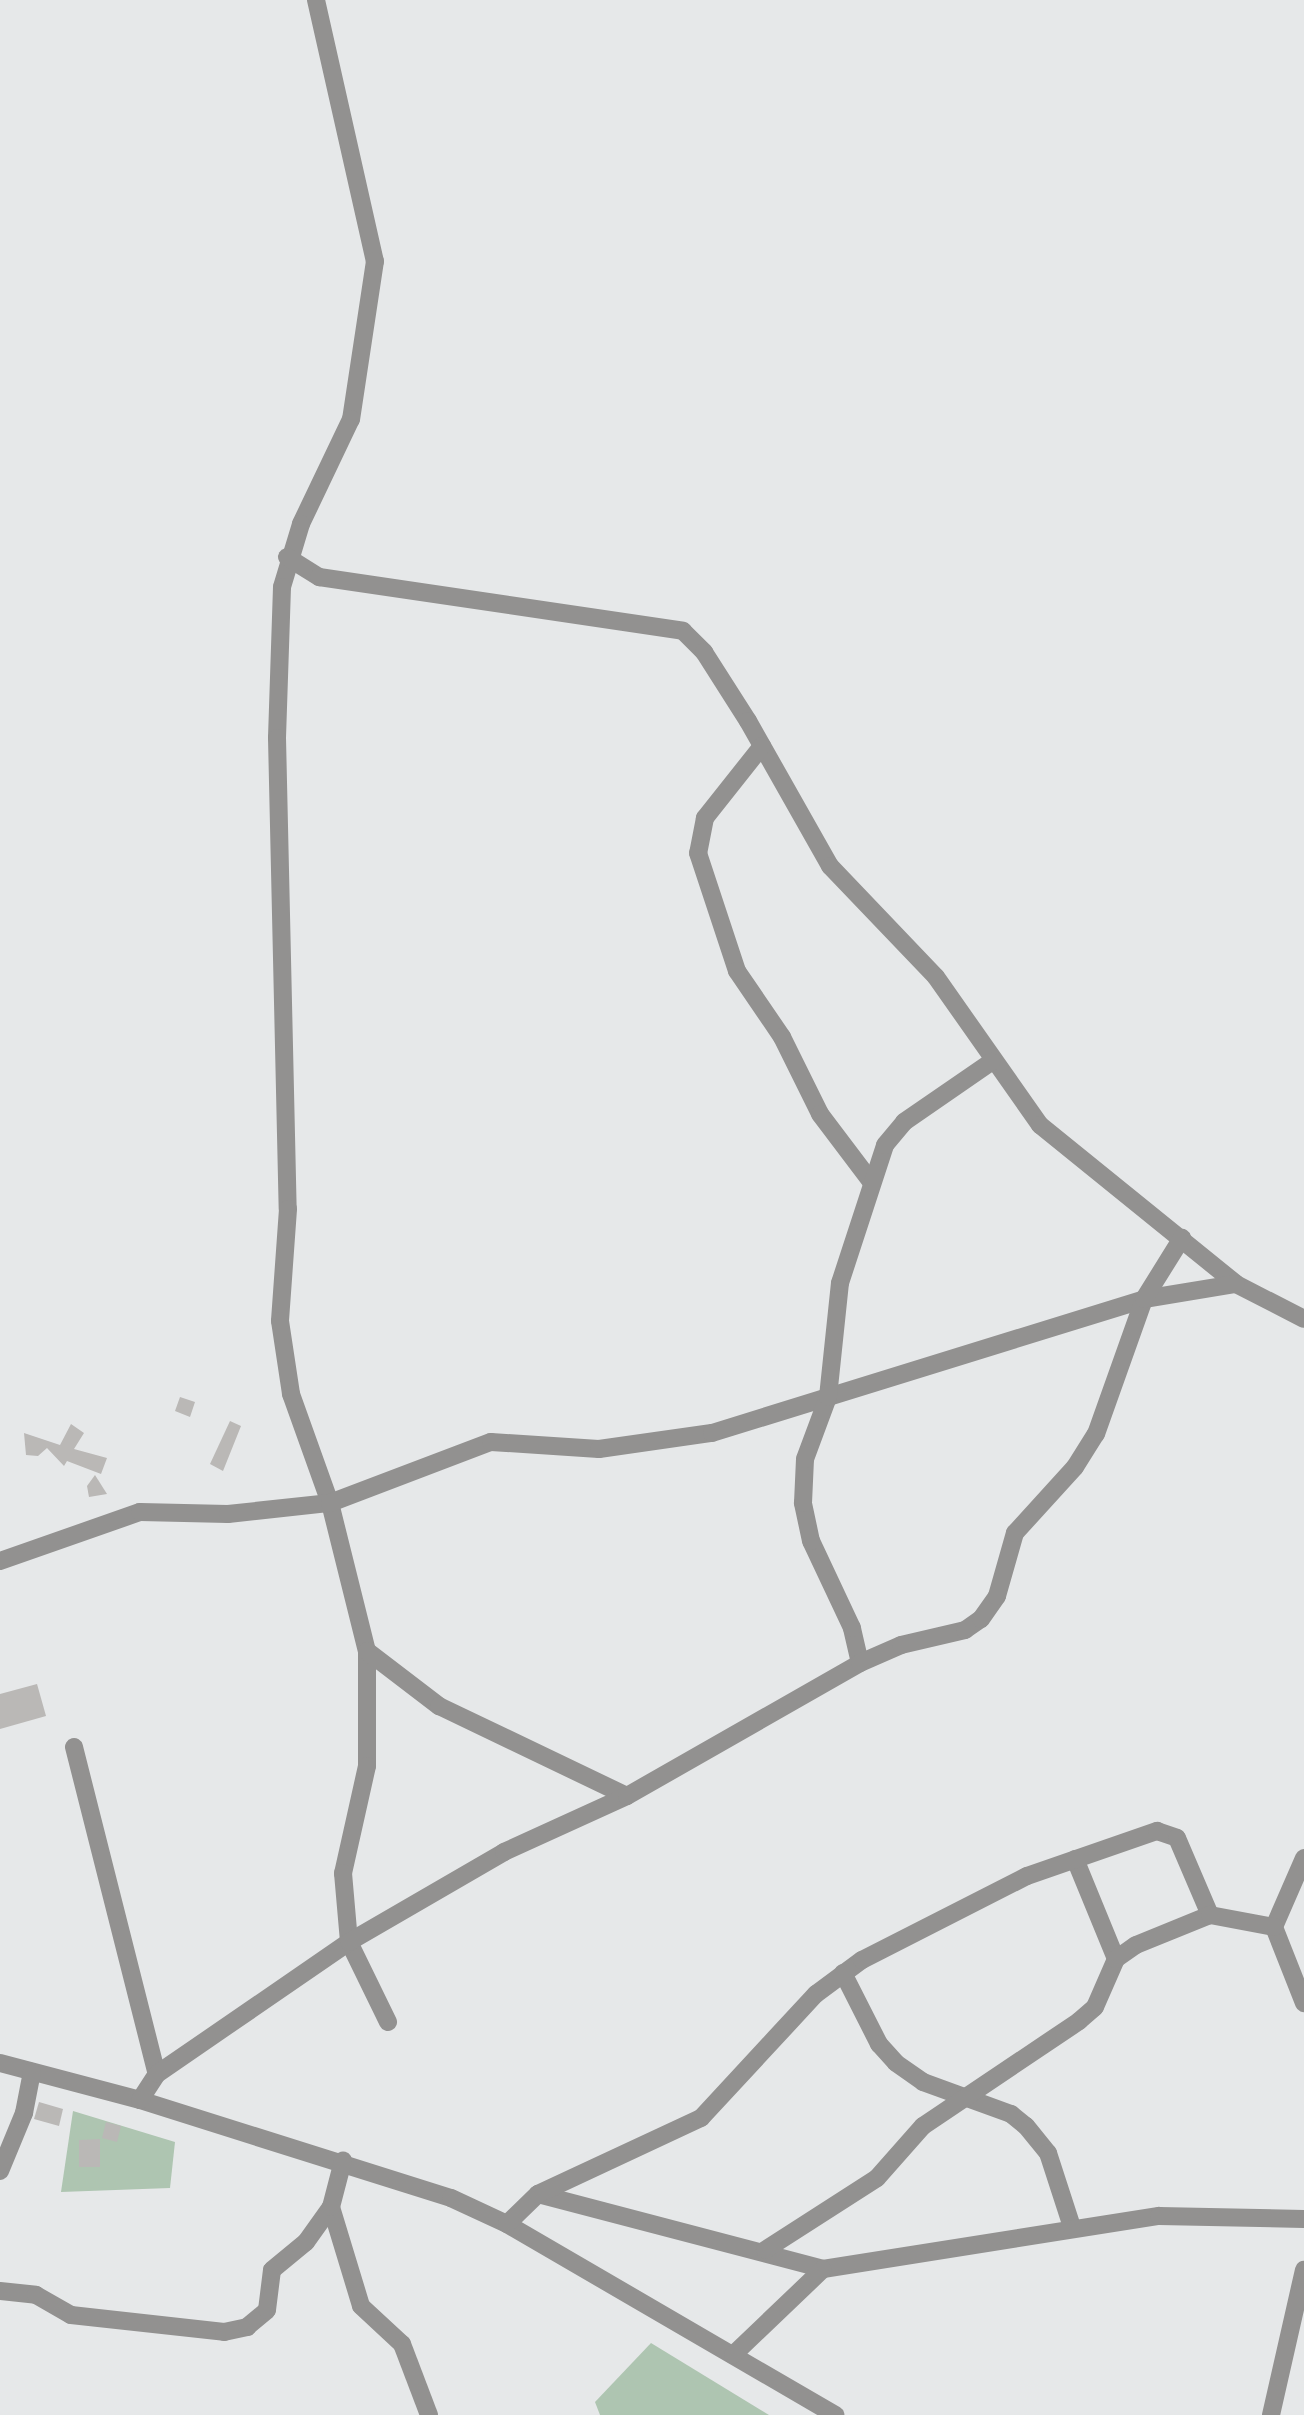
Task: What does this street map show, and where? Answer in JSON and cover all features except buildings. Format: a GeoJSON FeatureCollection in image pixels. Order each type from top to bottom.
{"type":"FeatureCollection","features":[{"type":"Feature","properties":{"kind":"street"},"geometry":{"type":"LineString","coordinates":[[316,0],[375,261],[351,419],[288,557],[277,738],[288,1209],[281,1321],[291,1394],[330,1503],[368,1651],[367,1766],[343,1873],[349,1942],[388,2022]]}},
{"type":"Feature","properties":{"kind":"street"},"geometry":{"type":"LineString","coordinates":[[288,557],[319,578],[683,631],[704,652],[762,746],[830,866],[936,977],[992,1062],[1040,1125],[1236,1284],[1304,1319]]}},
{"type":"Feature","properties":{"kind":"street"},"geometry":{"type":"LineString","coordinates":[[762,746],[705,818],[698,853],[737,971],[782,1037],[821,1114],[870,1180]]}},
{"type":"Feature","properties":{"kind":"street"},"geometry":{"type":"LineString","coordinates":[[860,1663],[852,1628],[811,1541],[803,1503],[805,1459],[828,1397],[840,1283],[870,1180],[885,1145],[904,1122],[992,1062]]}},
{"type":"Feature","properties":{"kind":"street"},"geometry":{"type":"LineString","coordinates":[[140,2099],[157,2074],[349,1942],[504,1852],[627,1796],[860,1663],[981,1619],[997,1596],[1015,1533],[1076,1467],[1096,1434],[1144,1299],[1182,1238]]}},
{"type":"Feature","properties":{"kind":"street"},"geometry":{"type":"LineString","coordinates":[[0,1561],[140,1511],[228,1514],[330,1503],[491,1442],[599,1449],[712,1433],[1144,1299],[1236,1284]]}},
{"type":"Feature","properties":{"kind":"street"},"geometry":{"type":"LineString","coordinates":[[368,1651],[439,1706],[627,1796]]}},
{"type":"Feature","properties":{"kind":"street"},"geometry":{"type":"LineString","coordinates":[[74,1747],[157,2074]]}},
{"type":"Feature","properties":{"kind":"street"},"geometry":{"type":"LineString","coordinates":[[507,2224],[538,2194],[701,2118],[843,1973],[927,1923],[1075,1859],[1157,1830],[1177,1838],[1210,1915]]}},
{"type":"Feature","properties":{"kind":"street"},"geometry":{"type":"LineString","coordinates":[[1304,1857],[1274,1927],[1304,2003]]}},
{"type":"Feature","properties":{"kind":"street"},"geometry":{"type":"LineString","coordinates":[[1075,1859],[1116,1959]]}},
{"type":"Feature","properties":{"kind":"street"},"geometry":{"type":"LineString","coordinates":[[765,2249],[877,2178],[922,2126],[1095,2007],[1116,1959],[1210,1915],[1274,1927]]}},
{"type":"Feature","properties":{"kind":"street"},"geometry":{"type":"LineString","coordinates":[[843,1973],[879,2044],[896,2063],[923,2082],[964,2096],[1027,2126],[1048,2153],[1072,2227]]}},
{"type":"Feature","properties":{"kind":"street"},"geometry":{"type":"LineString","coordinates":[[0,2063],[140,2099],[344,2161],[507,2224],[835,2415]]}},
{"type":"Feature","properties":{"kind":"street"},"geometry":{"type":"LineString","coordinates":[[0,2171],[24,2113],[32,2072]]}},
{"type":"Feature","properties":{"kind":"street"},"geometry":{"type":"LineString","coordinates":[[0,2291],[36,2295],[71,2315],[224,2332],[247,2327],[267,2310],[272,2270],[306,2242],[331,2207],[344,2161]]}},
{"type":"Feature","properties":{"kind":"street"},"geometry":{"type":"LineString","coordinates":[[538,2194],[765,2249],[822,2269],[1072,2227],[1237,2213],[1304,2219]]}},
{"type":"Feature","properties":{"kind":"street"},"geometry":{"type":"LineString","coordinates":[[331,2207],[361,2306],[402,2344],[429,2415]]}},
{"type":"Feature","properties":{"kind":"street"},"geometry":{"type":"LineString","coordinates":[[733,2354],[822,2269]]}},
{"type":"Feature","properties":{"kind":"street"},"geometry":{"type":"LineString","coordinates":[[1271,2415],[1304,2270]]}},
{"type":"Feature","properties":{"kind":"green space"},"geometry":{"type":"Polygon","coordinates":[[[73,2111],[175,2142],[170,2188],[61,2192],[73,2111]]]}},
{"type":"Feature","properties":{"kind":"green space"},"geometry":{"type":"Polygon","coordinates":[[[651,2343],[769,2415],[600,2415],[595,2402],[651,2343]]]}}]}
